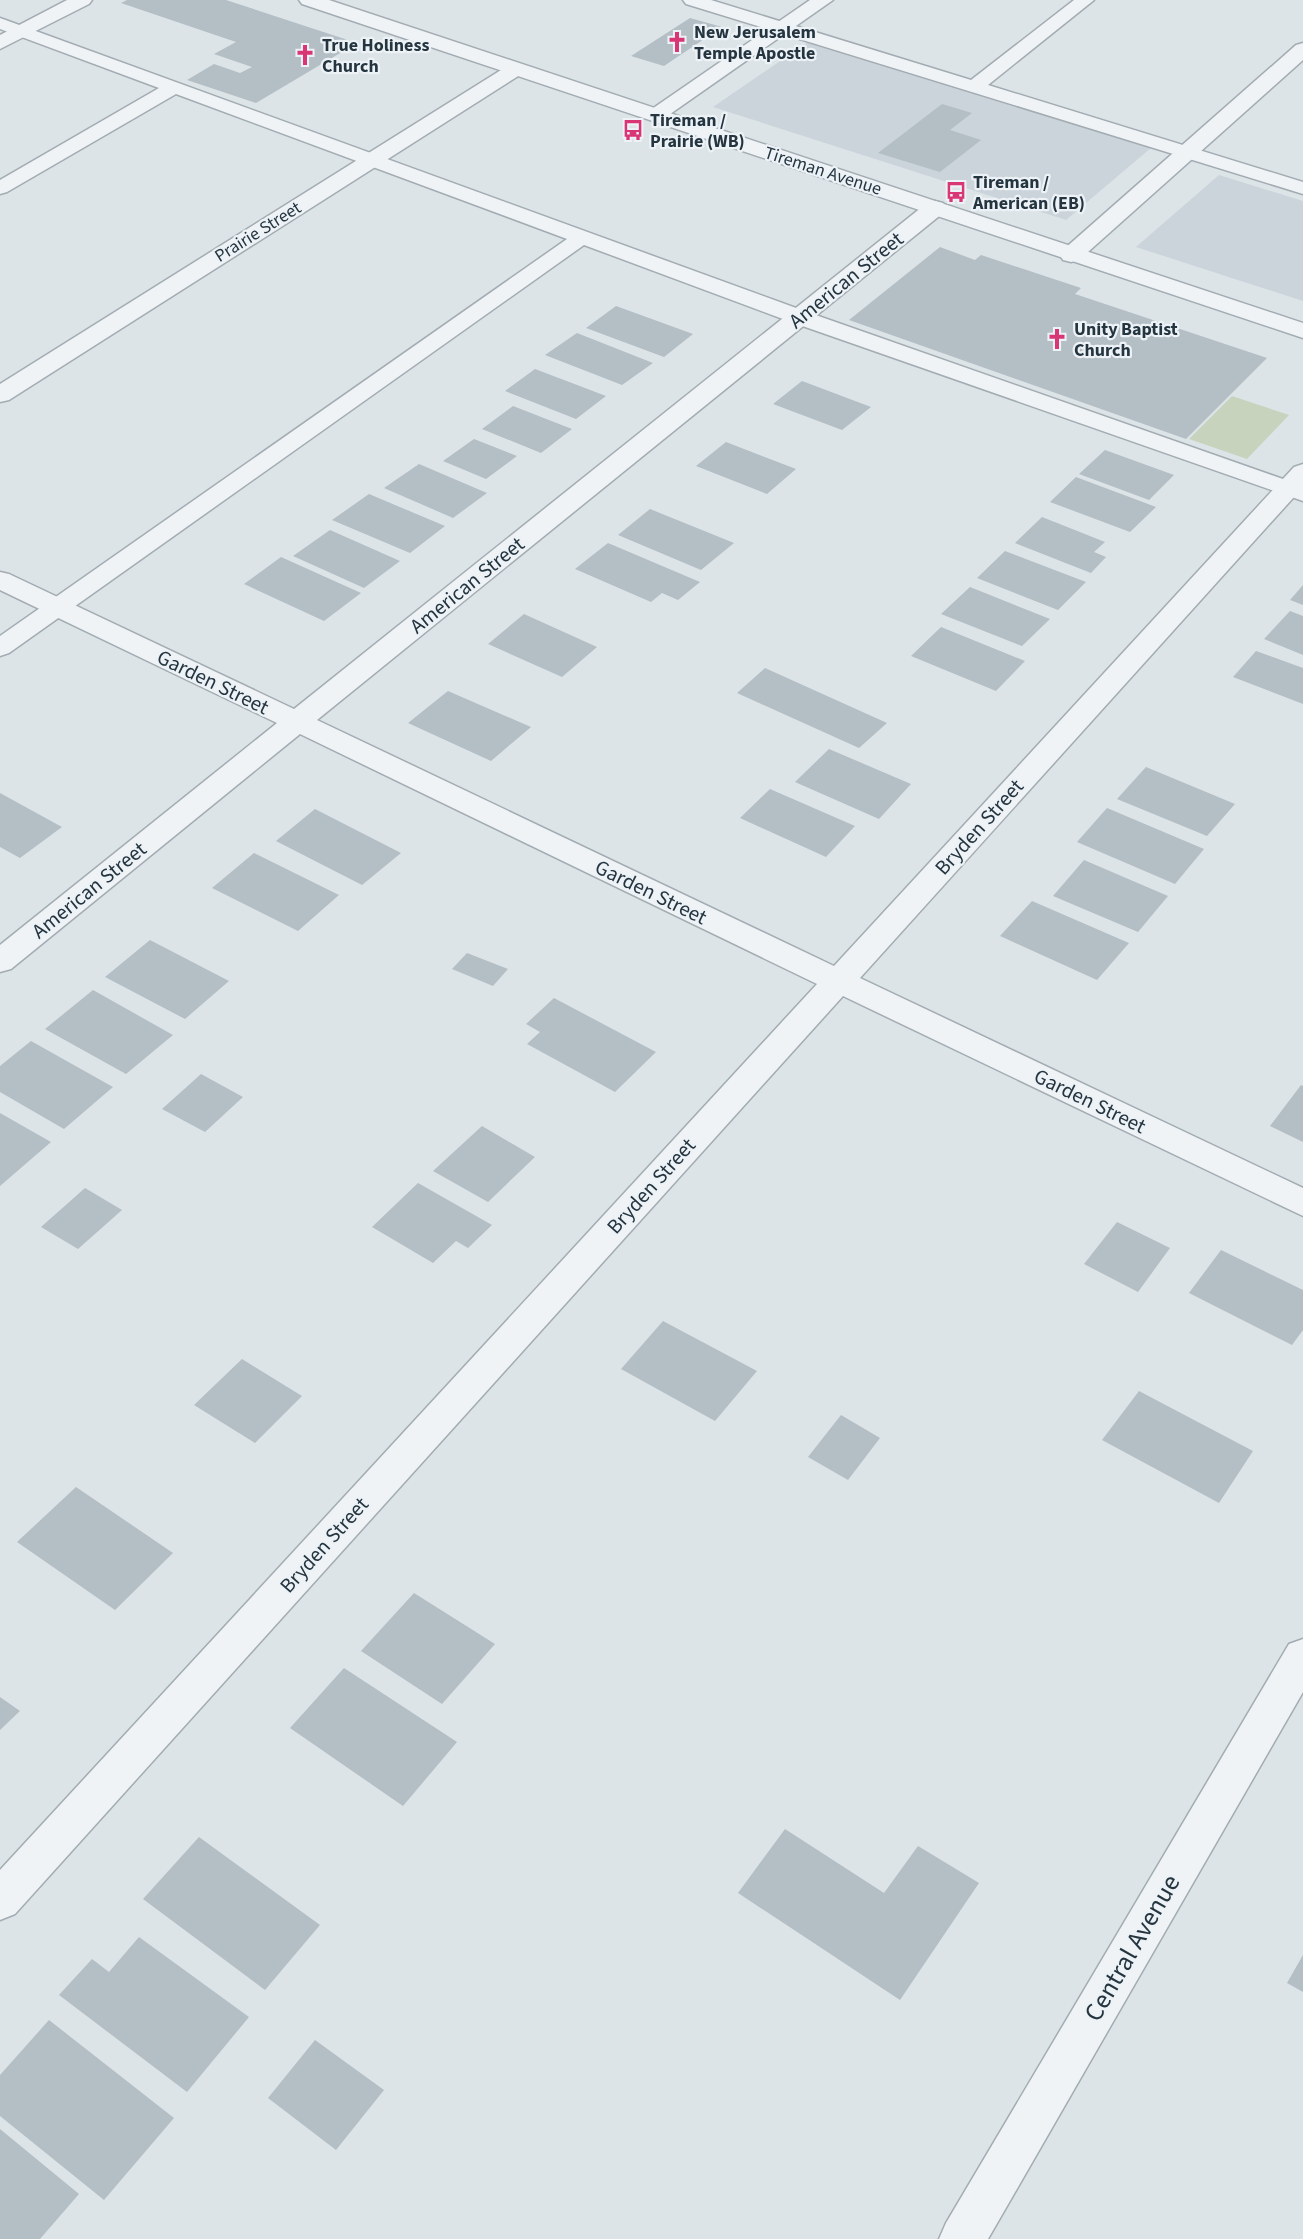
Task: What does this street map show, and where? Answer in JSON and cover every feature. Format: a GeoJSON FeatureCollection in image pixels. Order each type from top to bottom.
{"type":"FeatureCollection","features":[{"type":"Feature","properties":{"kind":"street"},"geometry":{"type":"LineString","coordinates":[[0,43],[82,0]]}},
{"type":"Feature","properties":{"kind":"street","name":"Tireman Avenue"},"geometry":{"type":"LineString","coordinates":[[309,0],[1303,331]]}},
{"type":"Feature","properties":{"kind":"street"},"geometry":{"type":"LineString","coordinates":[[656,115],[823,0]]}},
{"type":"Feature","properties":{"kind":"street"},"geometry":{"type":"LineString","coordinates":[[1071,255],[1303,49]]}},
{"type":"Feature","properties":{"kind":"street","name":"Prairie Street"},"geometry":{"type":"LineString","coordinates":[[0,394],[516,69]]}},
{"type":"Feature","properties":{"kind":"street","name":"American Street"},"geometry":{"type":"LineString","coordinates":[[0,961],[935,208]]}},
{"type":"Feature","properties":{"kind":"street","name":"Bryden Street"},"geometry":{"type":"LineString","coordinates":[[0,1900],[838,981],[1298,485]]}},
{"type":"Feature","properties":{"kind":"street","name":"Garden Street"},"geometry":{"type":"LineString","coordinates":[[0,580],[1303,1203]]}},
{"type":"Feature","properties":{"kind":"street","name":"Central Avenue"},"geometry":{"type":"LineString","coordinates":[[962,2239],[1303,1656]]}},
{"type":"Feature","properties":{"kind":"lane"},"geometry":{"type":"LineString","coordinates":[[692,0],[1303,188]]}},
{"type":"Feature","properties":{"kind":"lane"},"geometry":{"type":"LineString","coordinates":[[975,86],[1085,0]]}},
{"type":"Feature","properties":{"kind":"lane"},"geometry":{"type":"LineString","coordinates":[[0,23],[799,317],[1298,485]]}},
{"type":"Feature","properties":{"kind":"lane"},"geometry":{"type":"LineString","coordinates":[[0,188],[175,87]]}},
{"type":"Feature","properties":{"kind":"lane"},"geometry":{"type":"LineString","coordinates":[[0,648],[581,237]]}},
{"type":"Feature","properties":{"kind":"shaded area"},"geometry":{"type":"Polygon","coordinates":[[[808,42],[1152,147],[1066,220],[713,107],[808,42]]]}},
{"type":"Feature","properties":{"kind":"shaded area"},"geometry":{"type":"Polygon","coordinates":[[[1219,175],[1303,201],[1303,301],[1136,247],[1219,175]]]}},
{"type":"Feature","properties":{"kind":"green space"},"geometry":{"type":"Polygon","coordinates":[[[1232,396],[1289,415],[1247,459],[1189,439],[1232,396]]]}},
{"type":"Feature","properties":{"kind":"building"},"geometry":{"type":"Polygon","coordinates":[[[127,0],[226,0],[357,43],[256,103],[187,80],[214,64],[240,73],[252,67],[214,54],[236,42],[121,3],[127,0]]]}},
{"type":"Feature","properties":{"kind":"building","name":"New Jerusalem Temple Apostle"},"geometry":{"type":"Polygon","coordinates":[[[690,18],[722,27],[664,66],[631,56],[690,18]]]}},
{"type":"Feature","properties":{"kind":"building"},"geometry":{"type":"Polygon","coordinates":[[[942,104],[972,113],[950,130],[981,140],[940,172],[878,153],[942,104]]]}},
{"type":"Feature","properties":{"kind":"building","name":"Unity Baptist Church"},"geometry":{"type":"Polygon","coordinates":[[[940,247],[975,260],[981,255],[1081,288],[1075,294],[1267,358],[1186,439],[849,320],[940,247]]]}},
{"type":"Feature","properties":{"kind":"building"},"geometry":{"type":"Polygon","coordinates":[[[616,306],[693,334],[664,357],[586,328],[616,306]]]}},
{"type":"Feature","properties":{"kind":"building"},"geometry":{"type":"Polygon","coordinates":[[[577,333],[653,363],[622,385],[545,355],[577,333]]]}},
{"type":"Feature","properties":{"kind":"building"},"geometry":{"type":"Polygon","coordinates":[[[535,369],[606,396],[576,419],[505,391],[535,369]]]}},
{"type":"Feature","properties":{"kind":"building"},"geometry":{"type":"Polygon","coordinates":[[[802,381],[871,407],[842,430],[773,404],[802,381]]]}},
{"type":"Feature","properties":{"kind":"building"},"geometry":{"type":"Polygon","coordinates":[[[513,406],[572,429],[541,453],[482,429],[513,406]]]}},
{"type":"Feature","properties":{"kind":"building"},"geometry":{"type":"Polygon","coordinates":[[[474,439],[517,456],[486,479],[443,461],[474,439]]]}},
{"type":"Feature","properties":{"kind":"building"},"geometry":{"type":"Polygon","coordinates":[[[726,442],[796,469],[767,494],[696,466],[726,442]]]}},
{"type":"Feature","properties":{"kind":"building"},"geometry":{"type":"Polygon","coordinates":[[[1105,450],[1174,475],[1149,500],[1079,474],[1105,450]]]}},
{"type":"Feature","properties":{"kind":"building"},"geometry":{"type":"Polygon","coordinates":[[[419,464],[487,493],[453,518],[384,488],[419,464]]]}},
{"type":"Feature","properties":{"kind":"building"},"geometry":{"type":"Polygon","coordinates":[[[1076,477],[1156,507],[1130,532],[1050,502],[1076,477]]]}},
{"type":"Feature","properties":{"kind":"building"},"geometry":{"type":"Polygon","coordinates":[[[369,494],[445,526],[410,553],[332,520],[369,494]]]}},
{"type":"Feature","properties":{"kind":"building"},"geometry":{"type":"Polygon","coordinates":[[[650,509],[734,543],[701,570],[618,535],[650,509]]]}},
{"type":"Feature","properties":{"kind":"building"},"geometry":{"type":"Polygon","coordinates":[[[1042,517],[1105,542],[1094,552],[1106,557],[1091,573],[1015,543],[1042,517]]]}},
{"type":"Feature","properties":{"kind":"building"},"geometry":{"type":"Polygon","coordinates":[[[330,530],[400,561],[364,588],[293,556],[330,530]]]}},
{"type":"Feature","properties":{"kind":"building"},"geometry":{"type":"Polygon","coordinates":[[[608,543],[700,582],[678,600],[662,593],[651,602],[575,569],[608,543]]]}},
{"type":"Feature","properties":{"kind":"building"},"geometry":{"type":"Polygon","coordinates":[[[1005,551],[1086,582],[1058,610],[977,578],[1005,551]]]}},
{"type":"Feature","properties":{"kind":"building"},"geometry":{"type":"Polygon","coordinates":[[[281,557],[361,593],[324,621],[244,584],[281,557]]]}},
{"type":"Feature","properties":{"kind":"building"},"geometry":{"type":"Polygon","coordinates":[[[1303,585],[1303,605],[1290,600],[1303,585]]]}},
{"type":"Feature","properties":{"kind":"building"},"geometry":{"type":"Polygon","coordinates":[[[970,587],[1050,619],[1022,646],[941,614],[970,587]]]}},
{"type":"Feature","properties":{"kind":"building"},"geometry":{"type":"Polygon","coordinates":[[[1290,611],[1303,616],[1303,655],[1264,639],[1290,611]]]}},
{"type":"Feature","properties":{"kind":"building"},"geometry":{"type":"Polygon","coordinates":[[[524,614],[597,647],[562,677],[488,644],[524,614]]]}},
{"type":"Feature","properties":{"kind":"building"},"geometry":{"type":"Polygon","coordinates":[[[941,627],[1025,661],[996,691],[911,656],[941,627]]]}},
{"type":"Feature","properties":{"kind":"building"},"geometry":{"type":"Polygon","coordinates":[[[1256,651],[1303,668],[1303,704],[1233,677],[1256,651]]]}},
{"type":"Feature","properties":{"kind":"building"},"geometry":{"type":"Polygon","coordinates":[[[765,668],[887,723],[859,748],[737,693],[765,668]]]}},
{"type":"Feature","properties":{"kind":"building"},"geometry":{"type":"Polygon","coordinates":[[[448,691],[531,727],[491,761],[408,723],[448,691]]]}},
{"type":"Feature","properties":{"kind":"building"},"geometry":{"type":"Polygon","coordinates":[[[829,749],[911,784],[879,819],[795,782],[829,749]]]}},
{"type":"Feature","properties":{"kind":"building"},"geometry":{"type":"Polygon","coordinates":[[[1146,767],[1235,804],[1207,836],[1117,799],[1146,767]]]}},
{"type":"Feature","properties":{"kind":"building"},"geometry":{"type":"Polygon","coordinates":[[[770,789],[855,826],[826,857],[740,818],[770,789]]]}},
{"type":"Feature","properties":{"kind":"building"},"geometry":{"type":"Polygon","coordinates":[[[0,793],[62,827],[20,858],[0,847],[0,793]]]}},
{"type":"Feature","properties":{"kind":"building"},"geometry":{"type":"Polygon","coordinates":[[[1107,808],[1204,849],[1175,884],[1077,842],[1107,808]]]}},
{"type":"Feature","properties":{"kind":"building"},"geometry":{"type":"Polygon","coordinates":[[[315,809],[401,853],[362,885],[276,841],[315,809]]]}},
{"type":"Feature","properties":{"kind":"building"},"geometry":{"type":"Polygon","coordinates":[[[254,853],[339,895],[298,931],[212,888],[254,853]]]}},
{"type":"Feature","properties":{"kind":"building"},"geometry":{"type":"Polygon","coordinates":[[[1084,860],[1168,896],[1138,932],[1053,896],[1084,860]]]}},
{"type":"Feature","properties":{"kind":"building"},"geometry":{"type":"Polygon","coordinates":[[[1032,901],[1129,943],[1097,980],[1000,936],[1032,901]]]}},
{"type":"Feature","properties":{"kind":"building"},"geometry":{"type":"Polygon","coordinates":[[[150,940],[229,981],[185,1019],[105,977],[150,940]]]}},
{"type":"Feature","properties":{"kind":"building"},"geometry":{"type":"Polygon","coordinates":[[[467,953],[508,969],[493,986],[452,969],[467,953]]]}},
{"type":"Feature","properties":{"kind":"building"},"geometry":{"type":"Polygon","coordinates":[[[93,990],[173,1035],[126,1074],[45,1029],[93,990]]]}},
{"type":"Feature","properties":{"kind":"building"},"geometry":{"type":"Polygon","coordinates":[[[554,998],[656,1052],[615,1092],[527,1044],[540,1032],[526,1024],[554,998]]]}},
{"type":"Feature","properties":{"kind":"building"},"geometry":{"type":"Polygon","coordinates":[[[31,1041],[113,1087],[64,1129],[0,1092],[0,1066],[31,1041]]]}},
{"type":"Feature","properties":{"kind":"building"},"geometry":{"type":"Polygon","coordinates":[[[201,1074],[243,1097],[205,1132],[162,1109],[201,1074]]]}},
{"type":"Feature","properties":{"kind":"building"},"geometry":{"type":"Polygon","coordinates":[[[1301,1085],[1303,1086],[1303,1142],[1270,1126],[1301,1085]]]}},
{"type":"Feature","properties":{"kind":"building"},"geometry":{"type":"Polygon","coordinates":[[[0,1113],[51,1142],[0,1186],[0,1113]]]}},
{"type":"Feature","properties":{"kind":"building"},"geometry":{"type":"Polygon","coordinates":[[[482,1126],[535,1157],[488,1202],[433,1171],[482,1126]]]}},
{"type":"Feature","properties":{"kind":"building"},"geometry":{"type":"Polygon","coordinates":[[[418,1183],[492,1225],[468,1248],[456,1241],[433,1263],[372,1227],[418,1183]]]}},
{"type":"Feature","properties":{"kind":"building"},"geometry":{"type":"Polygon","coordinates":[[[85,1188],[122,1210],[78,1249],[41,1227],[85,1188]]]}},
{"type":"Feature","properties":{"kind":"building"},"geometry":{"type":"Polygon","coordinates":[[[1117,1222],[1170,1248],[1138,1292],[1084,1264],[1117,1222]]]}},
{"type":"Feature","properties":{"kind":"building"},"geometry":{"type":"Polygon","coordinates":[[[1221,1250],[1303,1290],[1303,1330],[1292,1345],[1189,1293],[1221,1250]]]}},
{"type":"Feature","properties":{"kind":"building"},"geometry":{"type":"Polygon","coordinates":[[[663,1321],[757,1371],[715,1421],[621,1369],[663,1321]]]}},
{"type":"Feature","properties":{"kind":"building"},"geometry":{"type":"Polygon","coordinates":[[[242,1359],[302,1396],[255,1443],[194,1405],[242,1359]]]}},
{"type":"Feature","properties":{"kind":"building"},"geometry":{"type":"Polygon","coordinates":[[[1139,1391],[1253,1451],[1219,1503],[1102,1440],[1139,1391]]]}},
{"type":"Feature","properties":{"kind":"building"},"geometry":{"type":"Polygon","coordinates":[[[841,1415],[880,1438],[848,1480],[808,1457],[841,1415]]]}},
{"type":"Feature","properties":{"kind":"building"},"geometry":{"type":"Polygon","coordinates":[[[76,1487],[173,1553],[115,1610],[17,1542],[76,1487]]]}},
{"type":"Feature","properties":{"kind":"building"},"geometry":{"type":"Polygon","coordinates":[[[414,1593],[495,1644],[442,1704],[361,1651],[414,1593]]]}},
{"type":"Feature","properties":{"kind":"building"},"geometry":{"type":"Polygon","coordinates":[[[344,1668],[457,1742],[403,1806],[290,1728],[344,1668]]]}},
{"type":"Feature","properties":{"kind":"building"},"geometry":{"type":"Polygon","coordinates":[[[0,1697],[20,1711],[0,1730],[0,1697]]]}},
{"type":"Feature","properties":{"kind":"building"},"geometry":{"type":"Polygon","coordinates":[[[785,1829],[884,1893],[918,1846],[979,1883],[900,2000],[738,1893],[785,1829]]]}},
{"type":"Feature","properties":{"kind":"building"},"geometry":{"type":"Polygon","coordinates":[[[199,1837],[320,1925],[265,1990],[143,1899],[199,1837]]]}},
{"type":"Feature","properties":{"kind":"building"},"geometry":{"type":"Polygon","coordinates":[[[139,1937],[249,2017],[187,2092],[59,1995],[92,1959],[109,1972],[139,1937]]]}},
{"type":"Feature","properties":{"kind":"building"},"geometry":{"type":"Polygon","coordinates":[[[1303,1955],[1303,1992],[1287,1983],[1303,1955]]]}},
{"type":"Feature","properties":{"kind":"building"},"geometry":{"type":"Polygon","coordinates":[[[49,2020],[174,2118],[104,2200],[0,2116],[0,2075],[49,2020]]]}},
{"type":"Feature","properties":{"kind":"building"},"geometry":{"type":"Polygon","coordinates":[[[315,2040],[384,2090],[336,2150],[268,2098],[315,2040]]]}},
{"type":"Feature","properties":{"kind":"building"},"geometry":{"type":"Polygon","coordinates":[[[0,2129],[79,2194],[40,2239],[0,2239],[0,2129]]]}},
{"type":"Feature","properties":{"kind":"place","name":"New Jerusalem Temple Apostle"},"geometry":{"type":"Point","coordinates":[677,42]}},
{"type":"Feature","properties":{"kind":"place","name":"True Holiness Church"},"geometry":{"type":"Point","coordinates":[305,55]}},
{"type":"Feature","properties":{"kind":"place","name":"Tireman / Prairie (WB)"},"geometry":{"type":"Point","coordinates":[633,130]}},
{"type":"Feature","properties":{"kind":"place","name":"Tireman / American (EB)"},"geometry":{"type":"Point","coordinates":[956,192]}},
{"type":"Feature","properties":{"kind":"place","name":"Unity Baptist Church"},"geometry":{"type":"Point","coordinates":[1057,339]}}]}
